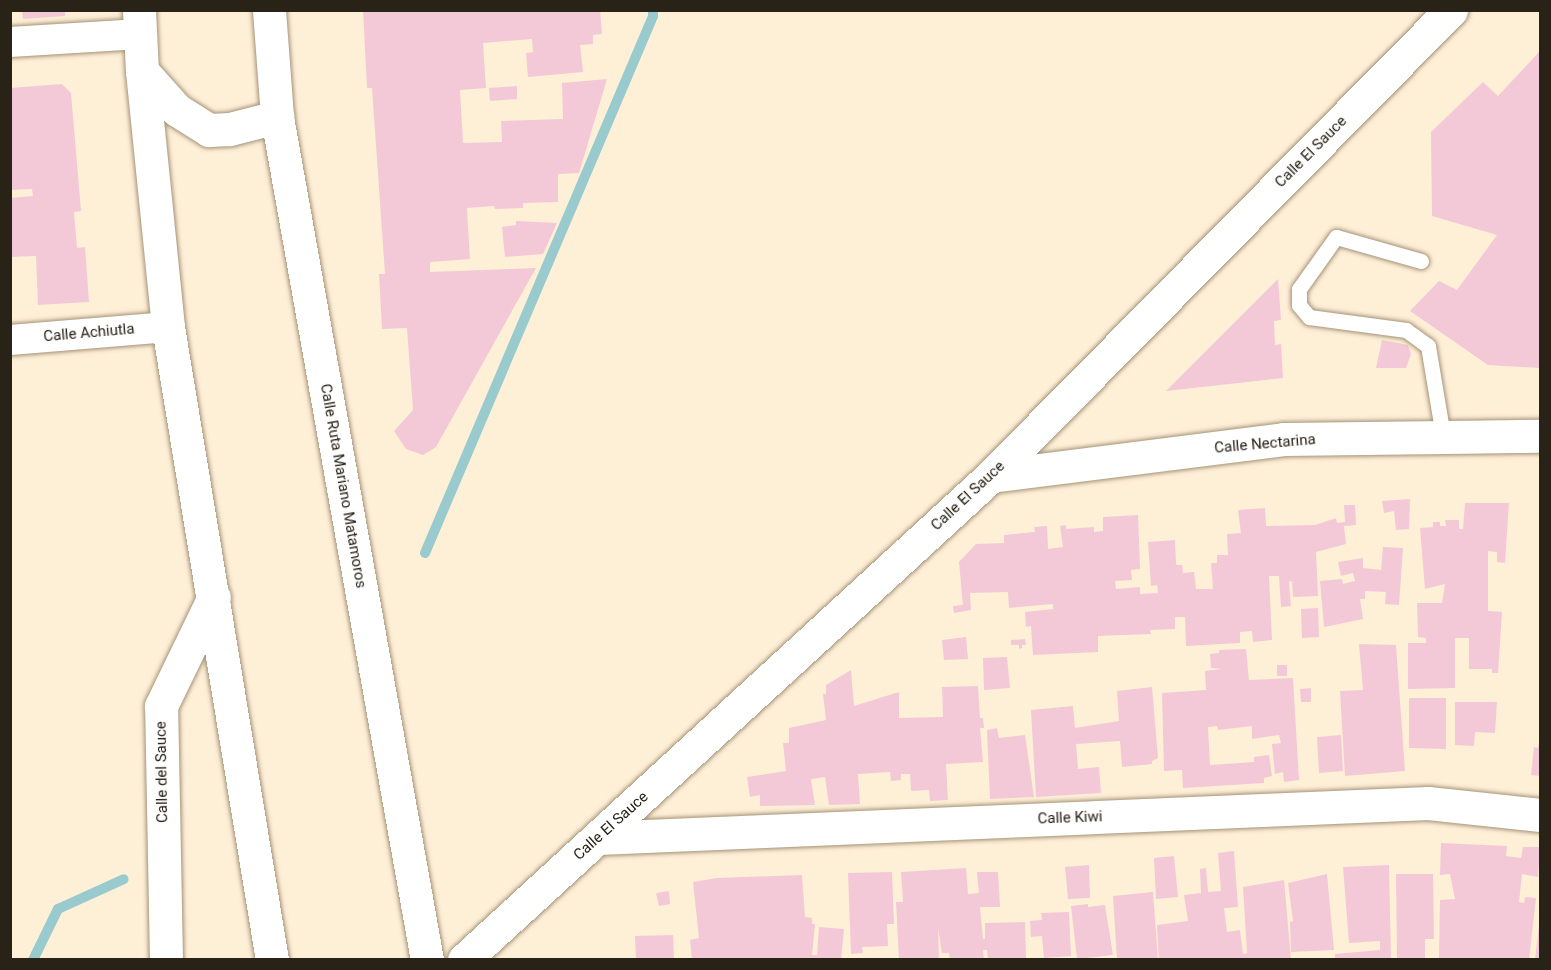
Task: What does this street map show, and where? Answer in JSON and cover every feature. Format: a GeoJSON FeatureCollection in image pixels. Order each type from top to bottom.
{"type":"FeatureCollection","features":[{"type":"Feature","properties":{"kind":"street","name":"Calle Ruta Mariano Matamoros"},"geometry":{"type":"LineString","coordinates":[[269,10],[277,117],[427,960]]}},
{"type":"Feature","properties":{"kind":"street","name":"Calle El Sauce"},"geometry":{"type":"LineString","coordinates":[[464,960],[991,476],[1451,10]]}},
{"type":"Feature","properties":{"kind":"street"},"geometry":{"type":"LineString","coordinates":[[10,42],[139,22],[168,327],[272,960]]}},
{"type":"Feature","properties":{"kind":"street"},"geometry":{"type":"LineString","coordinates":[[142,71],[177,110],[209,130],[230,129],[277,117]]}},
{"type":"Feature","properties":{"kind":"street","name":"Calle Achiutla"},"geometry":{"type":"LineString","coordinates":[[10,340],[168,327]]}},
{"type":"Feature","properties":{"kind":"street","name":"Calle Nectarina"},"geometry":{"type":"LineString","coordinates":[[991,476],[1284,439],[1540,436]]}},
{"type":"Feature","properties":{"kind":"street","name":"Calle del Sauce"},"geometry":{"type":"LineString","coordinates":[[166,960],[161,706],[214,597]]}},
{"type":"Feature","properties":{"kind":"street","name":"Calle Kiwi"},"geometry":{"type":"LineString","coordinates":[[598,838],[1428,803],[1540,816]]}},
{"type":"Feature","properties":{"kind":"lane"},"geometry":{"type":"LineString","coordinates":[[1421,261],[1336,237],[1299,289],[1299,305],[1309,317],[1406,330],[1428,346],[1443,436]]}},
{"type":"Feature","properties":{"kind":"building"},"geometry":{"type":"Polygon","coordinates":[[[22,10],[65,10],[65,16],[23,19],[22,10]]]}},
{"type":"Feature","properties":{"kind":"building"},"geometry":{"type":"Polygon","coordinates":[[[363,10],[600,10],[602,34],[593,35],[593,44],[580,45],[583,72],[528,77],[526,53],[533,52],[532,39],[483,43],[486,88],[460,90],[463,143],[502,142],[501,121],[563,119],[562,83],[607,79],[579,173],[558,174],[558,202],[523,203],[523,208],[495,209],[494,206],[467,208],[470,259],[430,262],[430,272],[536,268],[436,447],[423,455],[406,449],[394,431],[413,410],[407,328],[382,329],[379,274],[385,274],[372,88],[367,88],[363,10]]]}},
{"type":"Feature","properties":{"kind":"building"},"geometry":{"type":"Polygon","coordinates":[[[1540,51],[1540,368],[1488,365],[1410,311],[1439,281],[1457,290],[1497,235],[1432,216],[1431,132],[1483,82],[1498,96],[1540,51]]]}},
{"type":"Feature","properties":{"kind":"building"},"geometry":{"type":"Polygon","coordinates":[[[62,84],[71,93],[81,211],[74,212],[77,248],[85,247],[89,302],[38,305],[36,256],[10,257],[10,198],[33,196],[32,189],[10,190],[10,88],[62,84]]]}},
{"type":"Feature","properties":{"kind":"building"},"geometry":{"type":"Polygon","coordinates":[[[517,86],[517,99],[490,101],[489,88],[517,86]]]}},
{"type":"Feature","properties":{"kind":"building"},"geometry":{"type":"Polygon","coordinates":[[[516,221],[557,223],[543,254],[505,257],[502,227],[516,225],[516,221]]]}},
{"type":"Feature","properties":{"kind":"building"},"geometry":{"type":"Polygon","coordinates":[[[1278,279],[1281,320],[1274,321],[1275,345],[1281,344],[1283,378],[1166,391],[1278,279]]]}},
{"type":"Feature","properties":{"kind":"building"},"geometry":{"type":"Polygon","coordinates":[[[1382,340],[1408,345],[1411,354],[1406,368],[1376,368],[1382,340]]]}},
{"type":"Feature","properties":{"kind":"building"},"geometry":{"type":"Polygon","coordinates":[[[1410,499],[1409,529],[1396,530],[1394,511],[1384,513],[1382,501],[1410,499]]]}},
{"type":"Feature","properties":{"kind":"building"},"geometry":{"type":"Polygon","coordinates":[[[1465,503],[1509,503],[1505,563],[1497,562],[1497,552],[1488,551],[1488,611],[1502,612],[1498,673],[1492,673],[1492,669],[1469,669],[1469,638],[1455,638],[1455,688],[1408,689],[1408,643],[1426,643],[1426,638],[1418,637],[1417,603],[1442,603],[1445,584],[1425,589],[1420,528],[1433,527],[1433,522],[1440,522],[1440,526],[1446,526],[1445,520],[1459,520],[1459,529],[1463,529],[1465,503]]]}},
{"type":"Feature","properties":{"kind":"building"},"geometry":{"type":"Polygon","coordinates":[[[1344,505],[1355,505],[1356,525],[1344,526],[1346,544],[1316,552],[1318,596],[1293,597],[1292,581],[1289,582],[1291,606],[1281,607],[1279,576],[1269,576],[1272,640],[1253,642],[1252,631],[1240,632],[1240,643],[1186,646],[1185,617],[1175,617],[1175,629],[1150,630],[1151,634],[1098,636],[1098,652],[1033,655],[1031,626],[1026,627],[1025,612],[1053,609],[1053,604],[1009,608],[1008,592],[970,593],[971,610],[954,613],[953,606],[963,605],[959,562],[976,544],[1004,543],[1004,535],[1035,532],[1034,527],[1047,526],[1048,549],[1063,547],[1060,526],[1066,525],[1066,529],[1094,527],[1094,532],[1103,531],[1103,517],[1138,515],[1140,569],[1131,570],[1132,580],[1115,581],[1116,589],[1140,587],[1140,594],[1158,593],[1157,585],[1151,586],[1148,542],[1175,540],[1176,565],[1182,565],[1183,573],[1194,572],[1196,589],[1213,589],[1211,563],[1217,563],[1217,555],[1228,555],[1227,534],[1241,533],[1238,510],[1265,508],[1266,526],[1315,525],[1336,518],[1337,523],[1345,522],[1344,505]]]}},
{"type":"Feature","properties":{"kind":"building"},"geometry":{"type":"Polygon","coordinates":[[[1383,547],[1403,548],[1399,605],[1385,604],[1386,592],[1365,591],[1365,599],[1360,599],[1363,619],[1324,627],[1320,581],[1342,579],[1343,584],[1355,581],[1353,573],[1341,576],[1338,562],[1363,558],[1363,568],[1381,570],[1383,547]]]}},
{"type":"Feature","properties":{"kind":"building"},"geometry":{"type":"Polygon","coordinates":[[[1318,608],[1319,637],[1302,638],[1301,609],[1318,608]]]}},
{"type":"Feature","properties":{"kind":"building"},"geometry":{"type":"Polygon","coordinates":[[[966,637],[968,659],[944,660],[942,640],[966,637]]]}},
{"type":"Feature","properties":{"kind":"building"},"geometry":{"type":"Polygon","coordinates":[[[1025,639],[1026,645],[1022,645],[1022,648],[1019,649],[1019,645],[1011,645],[1011,640],[1025,639]]]}},
{"type":"Feature","properties":{"kind":"building"},"geometry":{"type":"Polygon","coordinates":[[[1359,644],[1396,645],[1405,771],[1345,776],[1340,691],[1363,690],[1359,644]]]}},
{"type":"Feature","properties":{"kind":"building"},"geometry":{"type":"Polygon","coordinates":[[[1246,649],[1249,680],[1293,678],[1299,780],[1284,782],[1283,772],[1275,774],[1272,744],[1281,743],[1279,735],[1252,739],[1252,726],[1218,730],[1217,726],[1208,727],[1210,765],[1254,762],[1254,757],[1269,755],[1272,776],[1264,778],[1264,783],[1183,788],[1182,770],[1164,771],[1162,693],[1206,690],[1205,671],[1222,669],[1211,668],[1210,654],[1219,653],[1219,650],[1246,649]]]}},
{"type":"Feature","properties":{"kind":"building"},"geometry":{"type":"Polygon","coordinates":[[[1007,657],[1010,688],[984,690],[983,658],[1007,657]]]}},
{"type":"Feature","properties":{"kind":"building"},"geometry":{"type":"Polygon","coordinates":[[[1277,665],[1287,665],[1287,676],[1277,676],[1277,665]]]}},
{"type":"Feature","properties":{"kind":"building"},"geometry":{"type":"Polygon","coordinates":[[[851,670],[854,706],[899,692],[899,718],[943,717],[942,687],[978,686],[980,718],[983,718],[984,728],[980,728],[983,762],[946,764],[948,800],[930,801],[929,790],[911,791],[910,774],[901,774],[901,780],[891,781],[890,772],[858,774],[860,804],[829,805],[825,777],[811,779],[815,805],[760,806],[760,795],[750,797],[747,777],[786,771],[783,743],[789,743],[789,728],[826,720],[823,694],[826,694],[826,685],[851,670]]]}},
{"type":"Feature","properties":{"kind":"building"},"geometry":{"type":"Polygon","coordinates":[[[1152,687],[1158,758],[1152,761],[1152,764],[1122,767],[1120,741],[1076,744],[1078,769],[1099,767],[1101,793],[1036,797],[1031,710],[1073,706],[1075,728],[1119,721],[1117,691],[1152,687]]]}},
{"type":"Feature","properties":{"kind":"building"},"geometry":{"type":"Polygon","coordinates":[[[1311,688],[1311,702],[1301,702],[1300,689],[1311,688]]]}},
{"type":"Feature","properties":{"kind":"building"},"geometry":{"type":"Polygon","coordinates":[[[1409,698],[1446,698],[1446,749],[1409,748],[1409,698]]]}},
{"type":"Feature","properties":{"kind":"building"},"geometry":{"type":"Polygon","coordinates":[[[1455,702],[1497,702],[1495,733],[1475,732],[1474,746],[1455,745],[1455,702]]]}},
{"type":"Feature","properties":{"kind":"building"},"geometry":{"type":"Polygon","coordinates":[[[997,728],[999,738],[1025,735],[1034,797],[990,799],[987,730],[997,728]]]}},
{"type":"Feature","properties":{"kind":"building"},"geometry":{"type":"Polygon","coordinates":[[[1341,735],[1343,771],[1319,773],[1317,737],[1341,735]]]}},
{"type":"Feature","properties":{"kind":"building"},"geometry":{"type":"Polygon","coordinates":[[[1539,743],[1540,776],[1531,775],[1534,747],[1538,748],[1539,743]]]}},
{"type":"Feature","properties":{"kind":"building"},"geometry":{"type":"Polygon","coordinates":[[[1441,843],[1507,846],[1506,856],[1521,858],[1523,847],[1540,847],[1538,877],[1522,874],[1519,902],[1524,903],[1525,897],[1536,898],[1529,960],[1439,960],[1440,900],[1455,899],[1450,874],[1440,875],[1441,843]]]}},
{"type":"Feature","properties":{"kind":"building"},"geometry":{"type":"Polygon","coordinates":[[[1234,851],[1238,907],[1224,908],[1227,932],[1240,930],[1243,954],[1247,953],[1243,887],[1284,880],[1291,960],[1159,960],[1157,925],[1188,921],[1184,895],[1201,893],[1200,869],[1206,868],[1208,892],[1221,891],[1218,853],[1234,851]]]}},
{"type":"Feature","properties":{"kind":"building"},"geometry":{"type":"Polygon","coordinates":[[[1174,856],[1178,897],[1156,899],[1154,858],[1174,856]]]}},
{"type":"Feature","properties":{"kind":"building"},"geometry":{"type":"Polygon","coordinates":[[[1089,865],[1090,898],[1068,899],[1065,867],[1089,865]]]}},
{"type":"Feature","properties":{"kind":"building"},"geometry":{"type":"Polygon","coordinates":[[[1389,865],[1391,960],[1335,960],[1335,954],[1380,950],[1380,941],[1349,943],[1343,867],[1389,865]]]}},
{"type":"Feature","properties":{"kind":"building"},"geometry":{"type":"Polygon","coordinates":[[[966,868],[968,894],[979,893],[977,872],[998,872],[1000,907],[980,907],[983,939],[985,939],[985,923],[1025,922],[1026,960],[988,960],[987,950],[983,950],[984,960],[950,960],[949,953],[942,953],[938,928],[939,960],[899,960],[896,902],[903,902],[901,872],[966,868]]]}},
{"type":"Feature","properties":{"kind":"building"},"geometry":{"type":"Polygon","coordinates":[[[892,872],[894,924],[887,924],[888,946],[862,947],[863,953],[851,954],[848,873],[892,872]]]}},
{"type":"Feature","properties":{"kind":"building"},"geometry":{"type":"Polygon","coordinates":[[[1327,874],[1334,950],[1291,952],[1290,922],[1293,921],[1288,883],[1327,874]]]}},
{"type":"Feature","properties":{"kind":"building"},"geometry":{"type":"Polygon","coordinates":[[[1396,874],[1433,874],[1434,939],[1425,939],[1425,960],[1397,960],[1396,874]]]}},
{"type":"Feature","properties":{"kind":"building"},"geometry":{"type":"Polygon","coordinates":[[[802,875],[805,917],[812,918],[812,924],[815,924],[812,955],[817,955],[819,927],[844,929],[841,960],[692,960],[690,940],[699,938],[693,882],[717,878],[802,875]]]}},
{"type":"Feature","properties":{"kind":"building"},"geometry":{"type":"Polygon","coordinates":[[[669,891],[670,904],[659,906],[656,893],[669,891]]]}},
{"type":"Feature","properties":{"kind":"building"},"geometry":{"type":"Polygon","coordinates":[[[1153,892],[1158,960],[1117,960],[1113,896],[1153,892]]]}},
{"type":"Feature","properties":{"kind":"building"},"geometry":{"type":"Polygon","coordinates":[[[1088,904],[1088,907],[1105,905],[1113,955],[1077,959],[1071,906],[1088,904]]]}},
{"type":"Feature","properties":{"kind":"building"},"geometry":{"type":"Polygon","coordinates":[[[1069,912],[1071,956],[1044,958],[1042,936],[1031,937],[1030,921],[1042,920],[1041,913],[1069,912]]]}},
{"type":"Feature","properties":{"kind":"building"},"geometry":{"type":"Polygon","coordinates":[[[1539,913],[1540,960],[1535,960],[1539,925],[1539,913]]]}},
{"type":"Feature","properties":{"kind":"building"},"geometry":{"type":"Polygon","coordinates":[[[673,935],[674,960],[636,960],[635,936],[673,935]]]}},
{"type":"Feature","properties":{"kind":"waterway"},"geometry":{"type":"LineString","coordinates":[[425,553],[653,16],[653,10]]}},
{"type":"Feature","properties":{"kind":"waterway"},"geometry":{"type":"LineString","coordinates":[[33,960],[58,909],[124,879]]}}]}
